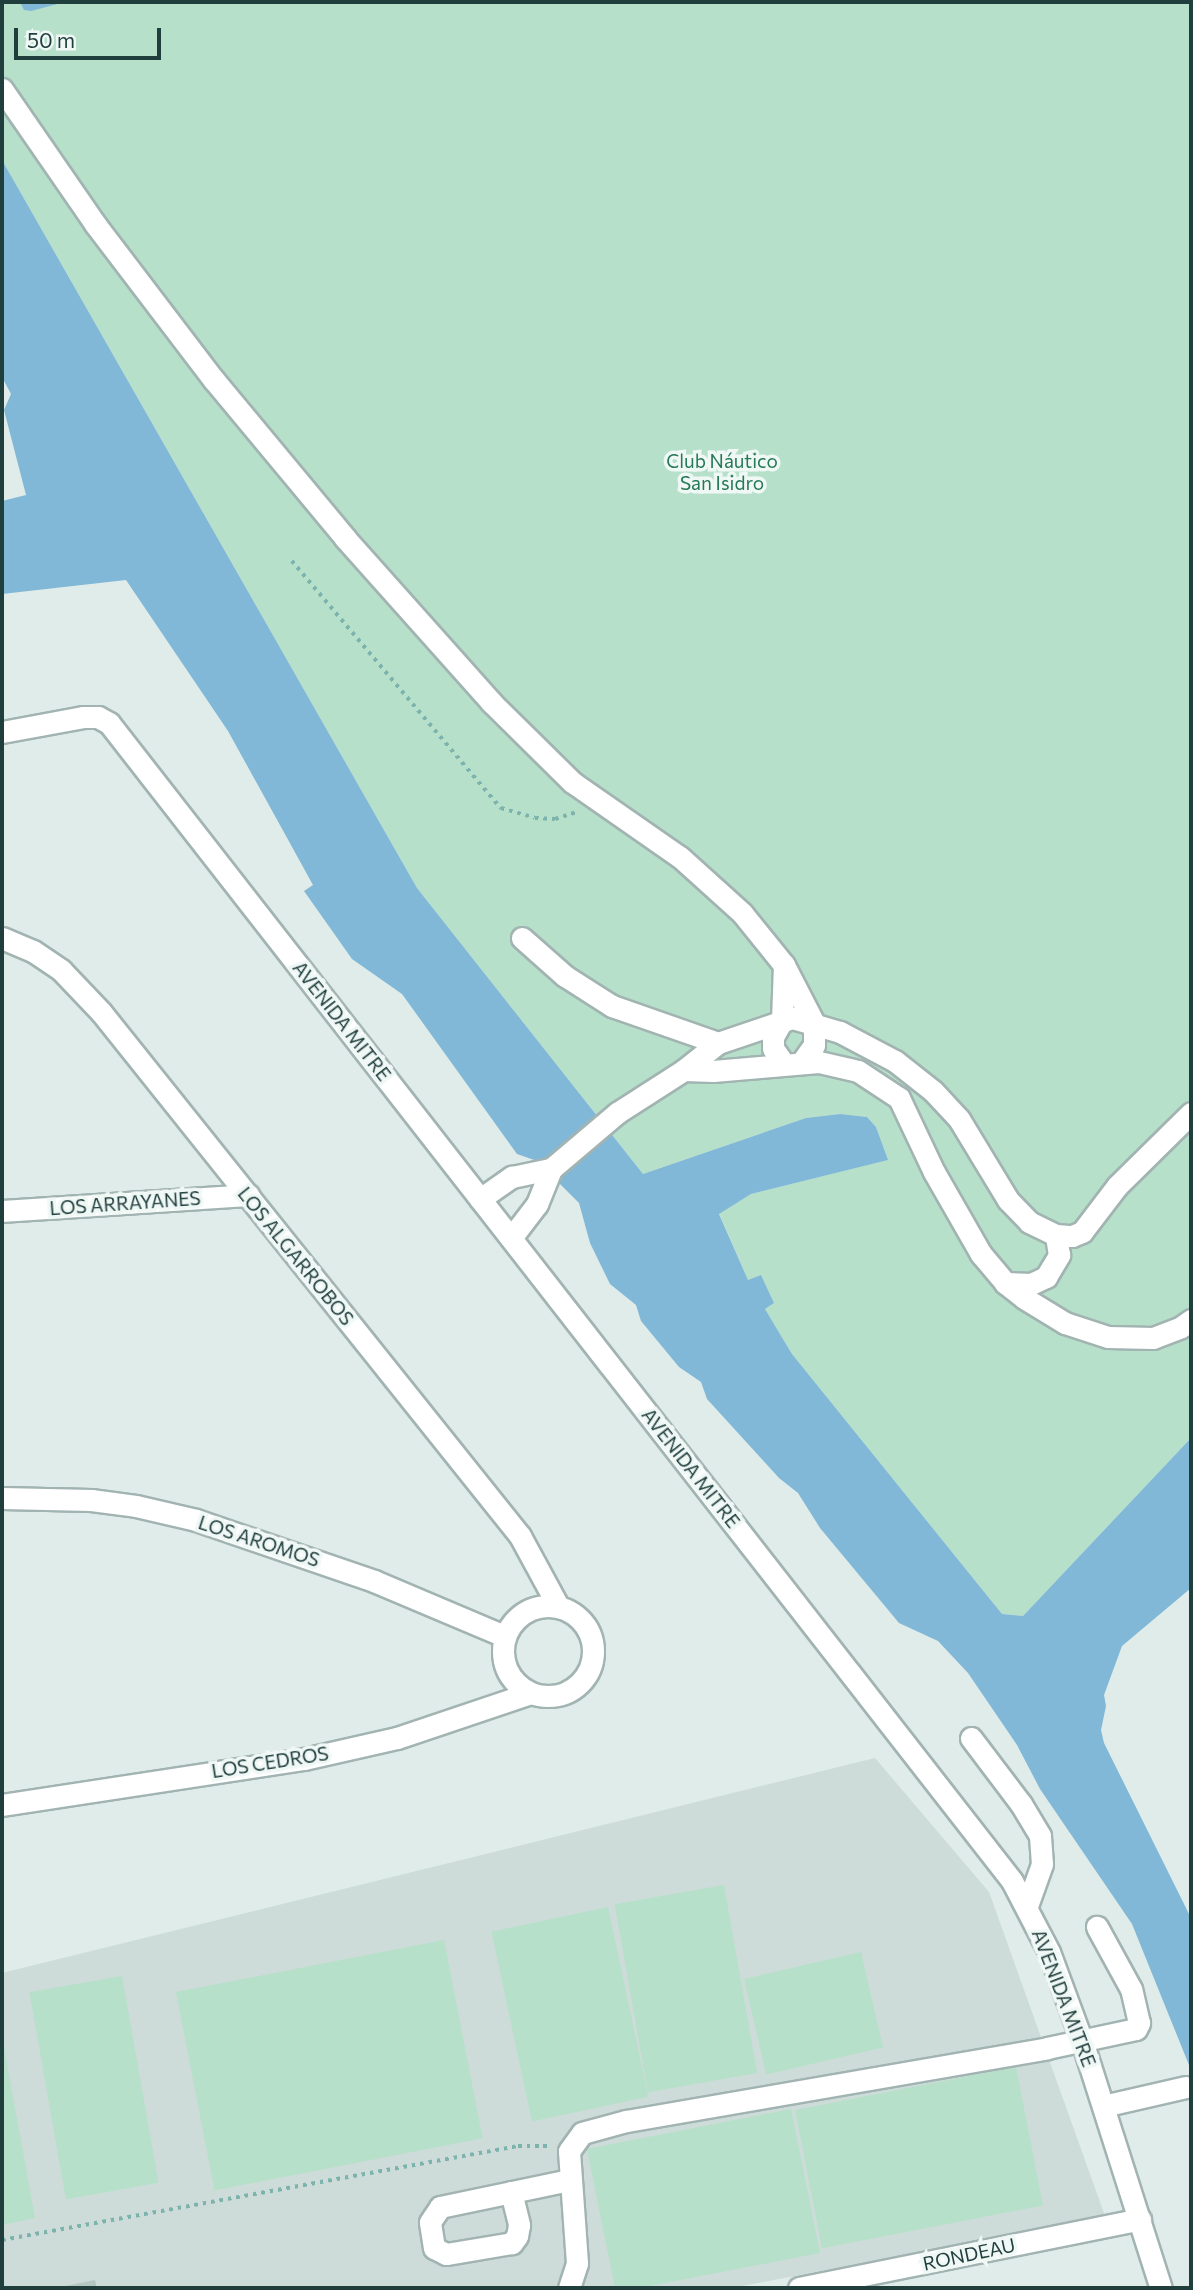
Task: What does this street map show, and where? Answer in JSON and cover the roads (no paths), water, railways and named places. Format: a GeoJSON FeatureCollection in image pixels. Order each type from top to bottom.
{"type":"FeatureCollection","features":[{"type":"Feature","properties":{"kind":"street"},"geometry":{"type":"LineString","coordinates":[[2,89],[151,299],[214,380],[345,538],[491,702],[572,782],[680,857],[742,913],[784,965],[814,1023],[814,1045],[792,1063]]}},
{"type":"Feature","properties":{"kind":"street","name":"AVENIDA MITRE"},"geometry":{"type":"LineString","coordinates":[[2,732],[98,717],[109,723],[1012,1881],[1049,1952],[1082,2041],[1161,2288]]}},
{"type":"Feature","properties":{"kind":"street","name":"LOS ALGARROBOS"},"geometry":{"type":"LineString","coordinates":[[2,938],[33,951],[61,970],[83,993],[520,1536],[558,1606]]}},
{"type":"Feature","properties":{"kind":"street"},"geometry":{"type":"LineString","coordinates":[[523,938],[565,976],[612,1006],[718,1043]]}},
{"type":"Feature","properties":{"kind":"street"},"geometry":{"type":"LineString","coordinates":[[784,965],[782,1021],[773,1037],[773,1048],[792,1063]]}},
{"type":"Feature","properties":{"kind":"street"},"geometry":{"type":"LineString","coordinates":[[510,1238],[537,1204],[554,1167],[617,1113],[684,1070],[718,1043],[792,1018],[840,1031],[895,1061],[933,1091],[959,1119],[1008,1200],[1029,1222],[1056,1236],[1072,1236],[1082,1232],[1118,1186],[1191,1113]]}},
{"type":"Feature","properties":{"kind":"street"},"geometry":{"type":"LineString","coordinates":[[684,1070],[713,1071],[792,1063],[841,1065],[858,1071],[899,1098],[959,1217],[981,1254],[1005,1283],[1065,1323],[1108,1337],[1153,1338],[1191,1320]]}},
{"type":"Feature","properties":{"kind":"street"},"geometry":{"type":"LineString","coordinates":[[480,1199],[512,1177],[554,1167]]}},
{"type":"Feature","properties":{"kind":"street","name":"LOS ARRAYANES"},"geometry":{"type":"LineString","coordinates":[[2,1211],[248,1195]]}},
{"type":"Feature","properties":{"kind":"street"},"geometry":{"type":"LineString","coordinates":[[1005,1283],[1031,1284],[1046,1278],[1059,1255],[1056,1236]]}},
{"type":"Feature","properties":{"kind":"street","name":"LOS AROMOS"},"geometry":{"type":"LineString","coordinates":[[2,1498],[91,1500],[136,1506],[196,1520],[374,1581],[504,1636]]}},
{"type":"Feature","properties":{"kind":"street"},"geometry":{"type":"LineString","coordinates":[[531,1693],[519,1686],[504,1664],[504,1636],[510,1624],[531,1608],[558,1606]]}},
{"type":"Feature","properties":{"kind":"street","name":"LOS CEDROS"},"geometry":{"type":"LineString","coordinates":[[2,1805],[304,1759],[397,1738],[531,1693],[553,1695],[574,1688],[585,1678],[592,1664],[593,1649],[587,1628],[572,1612],[558,1606]]}},
{"type":"Feature","properties":{"kind":"street"},"geometry":{"type":"LineString","coordinates":[[971,1738],[1021,1804],[1040,1836],[1042,1864],[1027,1906]]}},
{"type":"Feature","properties":{"kind":"street"},"geometry":{"type":"LineString","coordinates":[[569,2288],[577,2263],[569,2151],[582,2133],[594,2128],[1082,2041],[1136,2029],[1139,2023],[1131,1989],[1097,1927]]}},
{"type":"Feature","properties":{"kind":"street"},"geometry":{"type":"LineString","coordinates":[[1103,2106],[1186,2087]]}},
{"type":"Feature","properties":{"kind":"street"},"geometry":{"type":"LineString","coordinates":[[511,2192],[569,2180]]}},
{"type":"Feature","properties":{"kind":"street","name":"RONDEAU"},"geometry":{"type":"LineString","coordinates":[[799,2288],[1140,2219]]}},
{"type":"Feature","properties":{"kind":"water"},"geometry":{"type":"Polygon","coordinates":[[[20,2],[65,2],[31,11],[24,10],[20,2]]]}},
{"type":"Feature","properties":{"kind":"water"},"geometry":{"type":"Polygon","coordinates":[[[2,160],[417,888],[643,1174],[806,1118],[840,1114],[867,1117],[876,1127],[888,1160],[751,1194],[719,1214],[748,1280],[761,1275],[774,1303],[765,1309],[792,1354],[1002,1614],[1023,1616],[1191,1438],[1191,1588],[1122,1646],[1104,1695],[1106,1706],[1101,1730],[1104,1743],[1191,1918],[1191,2070],[1132,1924],[1040,1789],[1017,1745],[968,1673],[938,1641],[899,1623],[820,1528],[798,1493],[779,1478],[707,1399],[701,1382],[679,1367],[641,1321],[636,1305],[610,1284],[590,1243],[579,1203],[537,1161],[517,1154],[402,994],[352,959],[304,891],[313,885],[228,731],[126,580],[2,594],[2,501],[26,495],[4,410],[11,394],[2,377],[2,160]]]}},
{"type":"Feature","properties":{"kind":"park label","name":"Club Náutico San Isidro"},"geometry":{"type":"Point","coordinates":[722,472]}}]}
